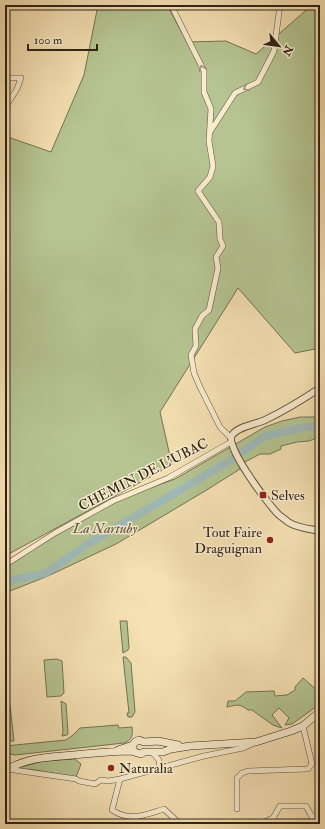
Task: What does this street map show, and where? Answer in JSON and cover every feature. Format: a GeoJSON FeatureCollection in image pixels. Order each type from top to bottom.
{"type":"FeatureCollection","features":[{"type":"Feature","properties":{"kind":"main road"},"geometry":{"type":"LineString","coordinates":[[133,748],[138,754],[144,752],[163,752],[190,746],[256,742],[303,726],[318,714],[320,708]]}},
{"type":"Feature","properties":{"kind":"main road"},"geometry":{"type":"LineString","coordinates":[[133,748],[137,740],[144,742],[158,741],[190,746]]}},
{"type":"Feature","properties":{"kind":"main road"},"geometry":{"type":"LineString","coordinates":[[144,742],[146,746],[144,752]]}},
{"type":"Feature","properties":{"kind":"main road"},"geometry":{"type":"LineString","coordinates":[[163,752],[165,748],[164,743]]}},
{"type":"Feature","properties":{"kind":"main road"},"geometry":{"type":"LineString","coordinates":[[6,770],[19,763],[40,758],[133,748]]}},
{"type":"Feature","properties":{"kind":"street"},"geometry":{"type":"LineString","coordinates":[[171,5],[204,71],[204,92],[211,109],[209,141],[213,166],[210,177],[198,191],[219,222],[222,246],[216,257],[218,268],[209,310],[202,316],[195,329],[196,346],[191,355],[194,373],[220,427],[231,442],[243,467],[278,514],[290,523],[299,527],[320,531]]}},
{"type":"Feature","properties":{"kind":"street"},"geometry":{"type":"LineString","coordinates":[[210,133],[235,93],[258,82],[274,51],[280,5]]}},
{"type":"Feature","properties":{"kind":"street"},"geometry":{"type":"LineString","coordinates":[[5,78],[21,78],[17,89],[8,103]]}},
{"type":"Feature","properties":{"kind":"street"},"geometry":{"type":"LineString","coordinates":[[231,442],[233,434],[244,427],[264,420],[320,388]]}},
{"type":"Feature","properties":{"kind":"street","name":"CHEMIN DE L'UBAC"},"geometry":{"type":"LineString","coordinates":[[5,565],[55,533],[113,501],[168,478],[231,442]]}},
{"type":"Feature","properties":{"kind":"street"},"geometry":{"type":"LineString","coordinates":[[237,809],[238,778],[242,773],[248,771],[308,769],[310,767],[312,764],[303,726]]}},
{"type":"Feature","properties":{"kind":"street"},"geometry":{"type":"LineString","coordinates":[[6,770],[76,779],[95,784],[101,780],[108,781],[120,779],[204,756],[242,748],[256,742]]}},
{"type":"Feature","properties":{"kind":"street"},"geometry":{"type":"LineString","coordinates":[[152,752],[159,760]]}},
{"type":"Feature","properties":{"kind":"street"},"geometry":{"type":"LineString","coordinates":[[160,768],[159,760],[163,752]]}},
{"type":"Feature","properties":{"kind":"street"},"geometry":{"type":"LineString","coordinates":[[120,779],[112,810],[121,815],[134,817],[164,809],[180,824]]}},
{"type":"Feature","properties":{"kind":"street"},"geometry":{"type":"LineString","coordinates":[[260,824],[273,818],[280,806],[306,806],[312,817],[320,816]]}},
{"type":"Feature","properties":{"kind":"street"},"geometry":{"type":"LineString","coordinates":[[133,824],[134,817]]}},
{"type":"Feature","properties":{"kind":"green space"},"geometry":{"type":"Polygon","coordinates":[[[98,5],[167,5],[187,42],[226,41],[256,54],[312,5],[320,5],[320,348],[295,353],[238,288],[160,412],[172,465],[5,556],[5,136],[51,152],[84,75],[98,5]]]}},
{"type":"Feature","properties":{"kind":"green space","name":"La Nartuby"},"geometry":{"type":"Polygon","coordinates":[[[300,417],[320,417],[320,437],[309,441],[281,446],[281,449],[270,454],[260,454],[245,462],[240,469],[205,491],[116,544],[48,576],[5,593],[5,565],[113,501],[175,479],[265,427],[300,417]]]}},
{"type":"Feature","properties":{"kind":"green space"},"geometry":{"type":"Polygon","coordinates":[[[120,621],[127,621],[129,648],[123,653],[120,621]]]}},
{"type":"Feature","properties":{"kind":"green space"},"geometry":{"type":"Polygon","coordinates":[[[123,657],[126,657],[131,663],[135,712],[132,717],[128,717],[127,713],[129,713],[123,657]]]}},
{"type":"Feature","properties":{"kind":"green space"},"geometry":{"type":"Polygon","coordinates":[[[57,659],[62,661],[64,693],[61,696],[47,697],[44,660],[57,659]]]}},
{"type":"Feature","properties":{"kind":"green space"},"geometry":{"type":"Polygon","coordinates":[[[303,678],[320,693],[320,704],[292,724],[285,725],[289,718],[279,708],[272,715],[282,728],[273,725],[252,710],[248,710],[240,705],[227,707],[228,701],[235,701],[246,692],[274,691],[275,696],[287,695],[295,690],[295,687],[303,678]]]}},
{"type":"Feature","properties":{"kind":"green space"},"geometry":{"type":"Polygon","coordinates":[[[61,701],[66,704],[68,733],[67,735],[62,736],[63,732],[61,701]]]}},
{"type":"Feature","properties":{"kind":"green space"},"geometry":{"type":"Polygon","coordinates":[[[5,705],[10,705],[14,741],[5,741],[5,705]]]}},
{"type":"Feature","properties":{"kind":"green space"},"geometry":{"type":"Polygon","coordinates":[[[118,725],[119,728],[132,727],[131,737],[124,743],[15,755],[5,753],[5,746],[66,740],[80,728],[118,725]]]}},
{"type":"Feature","properties":{"kind":"green space"},"geometry":{"type":"Polygon","coordinates":[[[75,759],[81,764],[76,777],[29,769],[23,770],[21,767],[44,761],[75,759]]]}},
{"type":"Feature","properties":{"kind":"waterway","name":"La Nartuby"},"geometry":{"type":"LineString","coordinates":[[5,582],[46,573],[86,545],[228,462],[265,436],[305,427],[320,427]]}},
{"type":"Feature","properties":{"kind":"place","name":"Selves"},"geometry":{"type":"Point","coordinates":[263,495]}},
{"type":"Feature","properties":{"kind":"place","name":"Tout Faire Draguignan"},"geometry":{"type":"Point","coordinates":[270,540]}},
{"type":"Feature","properties":{"kind":"place","name":"Naturalia"},"geometry":{"type":"Point","coordinates":[111,768]}}]}
